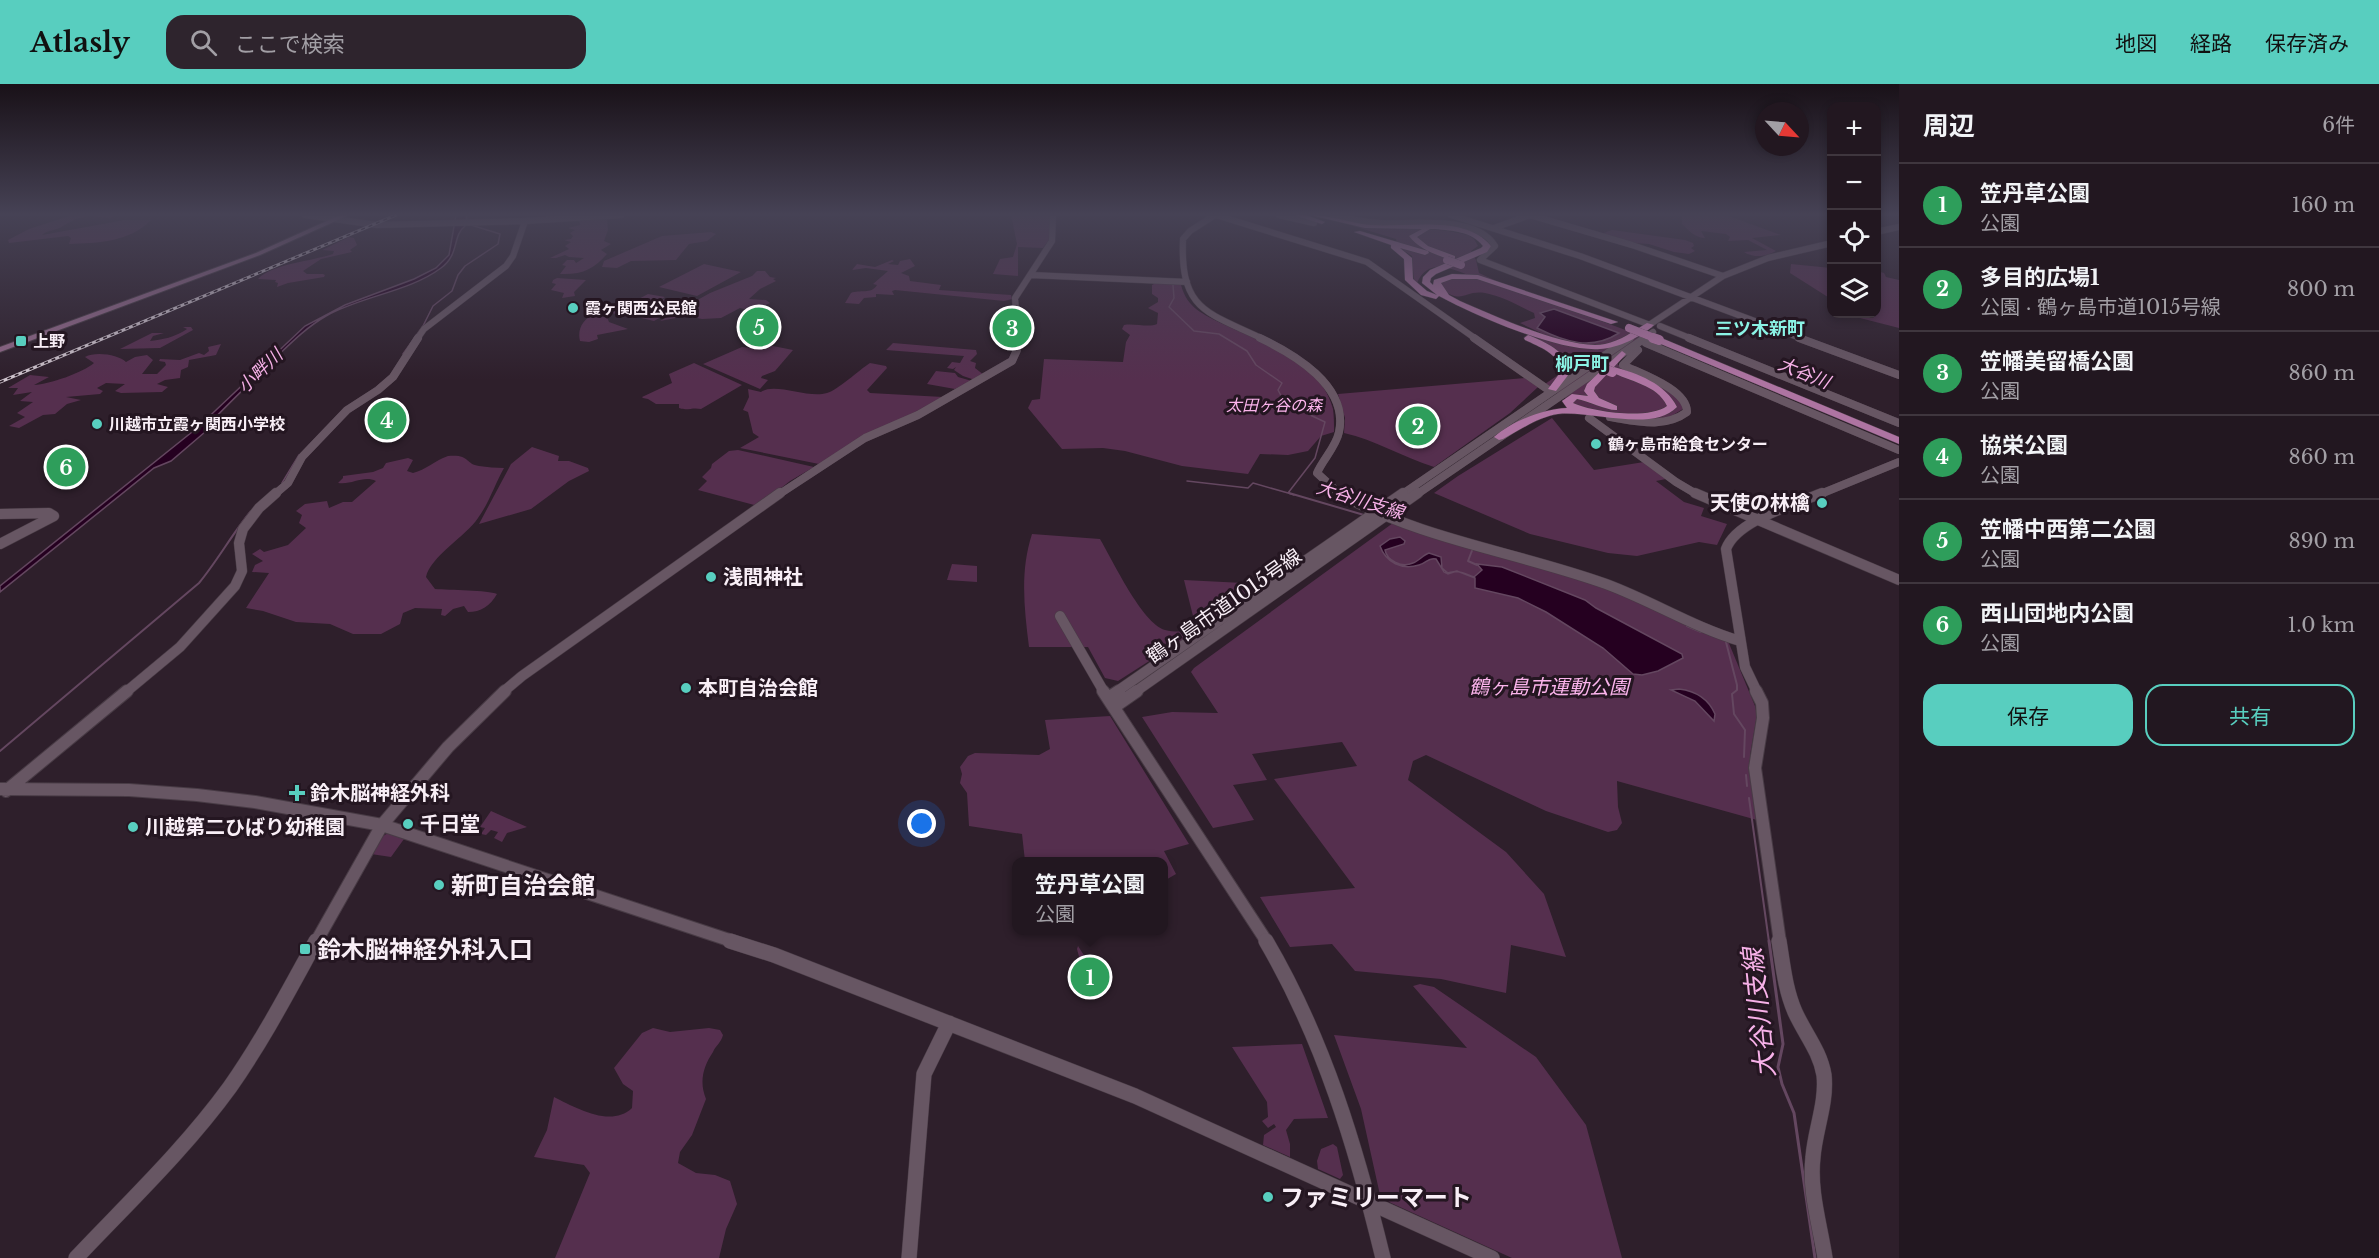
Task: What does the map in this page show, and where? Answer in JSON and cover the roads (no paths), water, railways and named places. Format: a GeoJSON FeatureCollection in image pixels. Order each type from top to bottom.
{"type":"FeatureCollection","features":[{"type":"Feature","properties":{"kind":"highway"},"geometry":{"type":"LineString","coordinates":[[1409,270],[1409,280],[1424,293],[1442,297],[1662,393],[1670,401],[1672,407],[1669,412],[1650,417],[1580,410],[1544,414],[1499,437]]}},
{"type":"Feature","properties":{"kind":"highway"},"geometry":{"type":"LineString","coordinates":[[1431,270],[1424,275],[1424,284],[1442,297]]}},
{"type":"Feature","properties":{"kind":"highway"},"geometry":{"type":"LineString","coordinates":[[1437,270],[1427,277],[1426,283],[1442,297]]}},
{"type":"Feature","properties":{"kind":"highway"},"geometry":{"type":"LineString","coordinates":[[1478,270],[1614,322]]}},
{"type":"Feature","properties":{"kind":"highway"},"geometry":{"type":"LineString","coordinates":[[1478,270],[1631,327]]}},
{"type":"Feature","properties":{"kind":"highway"},"geometry":{"type":"LineString","coordinates":[[1442,297],[1437,286],[1437,282],[1441,279],[1456,276],[1478,277],[1614,322],[1662,333],[1899,439]]}},
{"type":"Feature","properties":{"kind":"highway"},"geometry":{"type":"LineString","coordinates":[[1515,328],[1566,344],[1598,348],[1620,341],[1650,325]]}},
{"type":"Feature","properties":{"kind":"highway"},"geometry":{"type":"LineString","coordinates":[[1515,328],[1558,355],[1565,362],[1567,370],[1551,390]]}},
{"type":"Feature","properties":{"kind":"highway"},"geometry":{"type":"LineString","coordinates":[[1596,400],[1589,391],[1590,386],[1622,354]]}},
{"type":"Feature","properties":{"kind":"highway"},"geometry":{"type":"LineString","coordinates":[[1580,410],[1569,405],[1567,401],[1575,396],[1633,412],[1656,411],[1664,407],[1663,400],[1656,393],[1613,371]]}},
{"type":"Feature","properties":{"kind":"main road"},"geometry":{"type":"LineString","coordinates":[[0,350],[217,270]]}},
{"type":"Feature","properties":{"kind":"street"},"geometry":{"type":"LineString","coordinates":[[2,792],[180,648],[196,627],[236,586],[242,571],[240,537],[254,514],[288,483],[302,457],[342,414],[393,377],[424,329],[500,270]]}},
{"type":"Feature","properties":{"kind":"street"},"geometry":{"type":"LineString","coordinates":[[76,1258],[200,1124],[245,1064],[282,1004],[382,825],[473,719],[522,676],[758,508],[865,438],[918,415],[1012,361],[1017,350],[1014,302],[1019,289],[1034,270]]}},
{"type":"Feature","properties":{"kind":"street"},"geometry":{"type":"LineString","coordinates":[[1186,270],[1193,299],[1202,309],[1303,362],[1322,378],[1333,394],[1341,412],[1340,431],[1334,446],[1320,463],[1317,473],[1322,483],[1334,492],[1406,525],[1604,583],[1700,629],[1740,641]]}},
{"type":"Feature","properties":{"kind":"street"},"geometry":{"type":"LineString","coordinates":[[1378,270],[1551,390]]}},
{"type":"Feature","properties":{"kind":"street"},"geometry":{"type":"LineString","coordinates":[[1507,270],[1650,325]]}},
{"type":"Feature","properties":{"kind":"street"},"geometry":{"type":"LineString","coordinates":[[1617,270],[1899,375]]}},
{"type":"Feature","properties":{"kind":"street"},"geometry":{"type":"LineString","coordinates":[[1705,270],[1723,276]]}},
{"type":"Feature","properties":{"kind":"street","name":"鶴ヶ島市道1015号線"},"geometry":{"type":"LineString","coordinates":[[1380,514],[1622,354],[1662,333],[1693,298],[1723,276],[1739,270]]}},
{"type":"Feature","properties":{"kind":"street","name":"鶴ヶ島市道1015号線"},"geometry":{"type":"LineString","coordinates":[[1111,703],[1380,514],[1551,390],[1693,298],[1750,270]]}},
{"type":"Feature","properties":{"kind":"street"},"geometry":{"type":"LineString","coordinates":[[1031,275],[1187,282]]}},
{"type":"Feature","properties":{"kind":"street"},"geometry":{"type":"LineString","coordinates":[[1899,423],[1662,333],[1646,343],[1623,365],[1672,390],[1687,405],[1687,412],[1682,417],[1664,422],[1603,416],[1589,418],[1688,490],[1899,580]]}},
{"type":"Feature","properties":{"kind":"street"},"geometry":{"type":"LineString","coordinates":[[1646,343],[1899,450]]}},
{"type":"Feature","properties":{"kind":"street"},"geometry":{"type":"LineString","coordinates":[[1825,1258],[1812,1173],[1814,1142],[1825,1096],[1821,1063],[1815,1046],[1798,1019],[1786,987],[1755,768],[1763,718],[1762,703],[1745,667],[1726,549],[1730,538],[1756,520],[1899,462]]}},
{"type":"Feature","properties":{"kind":"street"},"geometry":{"type":"LineString","coordinates":[[0,514],[49,513],[54,516],[44,524],[0,544]]}},
{"type":"Feature","properties":{"kind":"street"},"geometry":{"type":"LineString","coordinates":[[1060,616],[1111,703],[1255,923],[1290,984],[1336,1090],[1370,1202],[1383,1258]]}},
{"type":"Feature","properties":{"kind":"street"},"geometry":{"type":"LineString","coordinates":[[2,792],[129,790],[197,795],[255,802],[382,825],[774,955],[949,1023],[1174,1113],[1492,1258]]}},
{"type":"Feature","properties":{"kind":"street"},"geometry":{"type":"LineString","coordinates":[[909,1258],[924,1074],[949,1023]]}},
{"type":"Feature","properties":{"kind":"water","name":"小畔川"},"geometry":{"type":"Polygon","coordinates":[[[432,270],[438,270],[414,283],[340,309],[311,326],[205,428],[205,432],[171,461],[154,468],[0,592],[0,586],[197,428],[305,326],[345,305],[432,270]]]}},
{"type":"Feature","properties":{"kind":"water"},"geometry":{"type":"Polygon","coordinates":[[[1554,309],[1619,333],[1609,339],[1588,343],[1568,340],[1537,328],[1545,317],[1540,313],[1554,309]]]}},
{"type":"Feature","properties":{"kind":"water"},"geometry":{"type":"Polygon","coordinates":[[[1400,537],[1405,541],[1404,544],[1385,550],[1392,560],[1404,565],[1415,562],[1429,553],[1441,557],[1442,568],[1448,573],[1455,572],[1448,574],[1444,572],[1436,559],[1407,567],[1390,561],[1380,546],[1390,539],[1400,537]]]}},
{"type":"Feature","properties":{"kind":"water"},"geometry":{"type":"Polygon","coordinates":[[[1477,564],[1502,567],[1585,600],[1682,654],[1683,658],[1658,671],[1642,675],[1633,674],[1603,648],[1546,612],[1518,598],[1475,588],[1475,578],[1460,572],[1474,577],[1482,570],[1477,564]]]}},
{"type":"Feature","properties":{"kind":"water"},"geometry":{"type":"Polygon","coordinates":[[[1679,689],[1696,694],[1705,700],[1715,714],[1714,721],[1695,701],[1671,690],[1679,689]]]}},
{"type":"Feature","properties":{"kind":"waterway"},"geometry":{"type":"LineString","coordinates":[[403,354],[423,326],[433,306],[452,291],[462,270]]}},
{"type":"Feature","properties":{"kind":"waterway","name":"大谷川支線"},"geometry":{"type":"LineString","coordinates":[[1173,285],[1174,298],[1169,307],[1194,331],[1219,334],[1247,351],[1256,365],[1282,383],[1278,390],[1286,405],[1303,408],[1308,414],[1325,422],[1315,458],[1288,493]]}},
{"type":"Feature","properties":{"kind":"waterway"},"geometry":{"type":"LineString","coordinates":[[282,483],[299,455]]}},
{"type":"Feature","properties":{"kind":"waterway"},"geometry":{"type":"LineString","coordinates":[[1187,481],[1248,488],[1253,483],[1288,493]]}},
{"type":"Feature","properties":{"kind":"waterway","name":"大谷川支線"},"geometry":{"type":"LineString","coordinates":[[1288,493],[1294,495]]}},
{"type":"Feature","properties":{"kind":"waterway","name":"大谷川支線"},"geometry":{"type":"LineString","coordinates":[[1289,493],[1364,515]]}},
{"type":"Feature","properties":{"kind":"waterway"},"geometry":{"type":"LineString","coordinates":[[0,751],[199,583],[251,511]]}},
{"type":"Feature","properties":{"kind":"waterway"},"geometry":{"type":"LineString","coordinates":[[1473,548],[1468,561],[1477,565]]}},
{"type":"Feature","properties":{"kind":"waterway","name":"大谷川支線"},"geometry":{"type":"LineString","coordinates":[[1687,626],[1701,632]]}},
{"type":"Feature","properties":{"kind":"waterway"},"geometry":{"type":"LineString","coordinates":[[1726,642],[1737,685],[1737,690],[1732,694],[1734,714],[1745,730],[1744,757]]}},
{"type":"Feature","properties":{"kind":"waterway"},"geometry":{"type":"LineString","coordinates":[[1746,775],[1747,786]]}},
{"type":"Feature","properties":{"kind":"waterway","name":"大谷川支線"},"geometry":{"type":"LineString","coordinates":[[1749,798],[1769,942]]}},
{"type":"Feature","properties":{"kind":"waterway","name":"大谷川支線"},"geometry":{"type":"LineString","coordinates":[[1769,941],[1783,1044],[1778,1067],[1782,1084],[1794,1113],[1815,1258]]}},
{"type":"Feature","properties":{"kind":"railway"},"geometry":{"type":"LineString","coordinates":[[0,382],[266,270]]}},
{"type":"Feature","properties":{"kind":"place","name":"霞ヶ関西公民館"},"geometry":{"type":"Point","coordinates":[573,308]}},
{"type":"Feature","properties":{"kind":"place","name":"笠幡中西第二公園"},"geometry":{"type":"Point","coordinates":[759,327]}},
{"type":"Feature","properties":{"kind":"place","name":"笠幡美留橋公園"},"geometry":{"type":"Point","coordinates":[1012,328]}},
{"type":"Feature","properties":{"kind":"place","name":"上野"},"geometry":{"type":"Point","coordinates":[21,341]}},
{"type":"Feature","properties":{"kind":"place","name":"協栄公園"},"geometry":{"type":"Point","coordinates":[387,420]}},
{"type":"Feature","properties":{"kind":"place","name":"川越市立霞ヶ関西小学校"},"geometry":{"type":"Point","coordinates":[97,424]}},
{"type":"Feature","properties":{"kind":"place","name":"多目的広場1"},"geometry":{"type":"Point","coordinates":[1418,426]}},
{"type":"Feature","properties":{"kind":"place","name":"鶴ヶ島市給食センター"},"geometry":{"type":"Point","coordinates":[1596,444]}},
{"type":"Feature","properties":{"kind":"place","name":"西山団地内公園"},"geometry":{"type":"Point","coordinates":[66,467]}},
{"type":"Feature","properties":{"kind":"place","name":"天使の林檎"},"geometry":{"type":"Point","coordinates":[1822,503]}},
{"type":"Feature","properties":{"kind":"place","name":"浅間神社"},"geometry":{"type":"Point","coordinates":[711,577]}},
{"type":"Feature","properties":{"kind":"place","name":"本町自治会館"},"geometry":{"type":"Point","coordinates":[686,688]}},
{"type":"Feature","properties":{"kind":"place","name":"鈴木脳神経外科"},"geometry":{"type":"Point","coordinates":[297,793]}},
{"type":"Feature","properties":{"kind":"place","name":"千日堂"},"geometry":{"type":"Point","coordinates":[408,824]}},
{"type":"Feature","properties":{"kind":"place","name":"川越第二ひばり幼稚園"},"geometry":{"type":"Point","coordinates":[133,827]}},
{"type":"Feature","properties":{"kind":"place","name":"新町自治会館"},"geometry":{"type":"Point","coordinates":[439,885]}},
{"type":"Feature","properties":{"kind":"place","name":"鈴木脳神経外科入口"},"geometry":{"type":"Point","coordinates":[305,949]}},
{"type":"Feature","properties":{"kind":"place","name":"笠丹草公園"},"geometry":{"type":"Point","coordinates":[1090,977]}},
{"type":"Feature","properties":{"kind":"place","name":"ファミリーマート"},"geometry":{"type":"Point","coordinates":[1268,1197]}},
{"type":"Feature","properties":{"kind":"district","name":"三ツ木新町"},"geometry":{"type":"Point","coordinates":[1760,329]}},
{"type":"Feature","properties":{"kind":"district","name":"柳戸町"},"geometry":{"type":"Point","coordinates":[1582,364]}},
{"type":"Feature","properties":{"kind":"water label","name":"大谷川"},"geometry":{"type":"Point","coordinates":[1804,373]}},
{"type":"Feature","properties":{"kind":"park label","name":"太田ヶ谷の森"},"geometry":{"type":"Point","coordinates":[1274,405]}},
{"type":"Feature","properties":{"kind":"park label","name":"鶴ヶ島市運動公園"},"geometry":{"type":"Point","coordinates":[1549,687]}}]}
